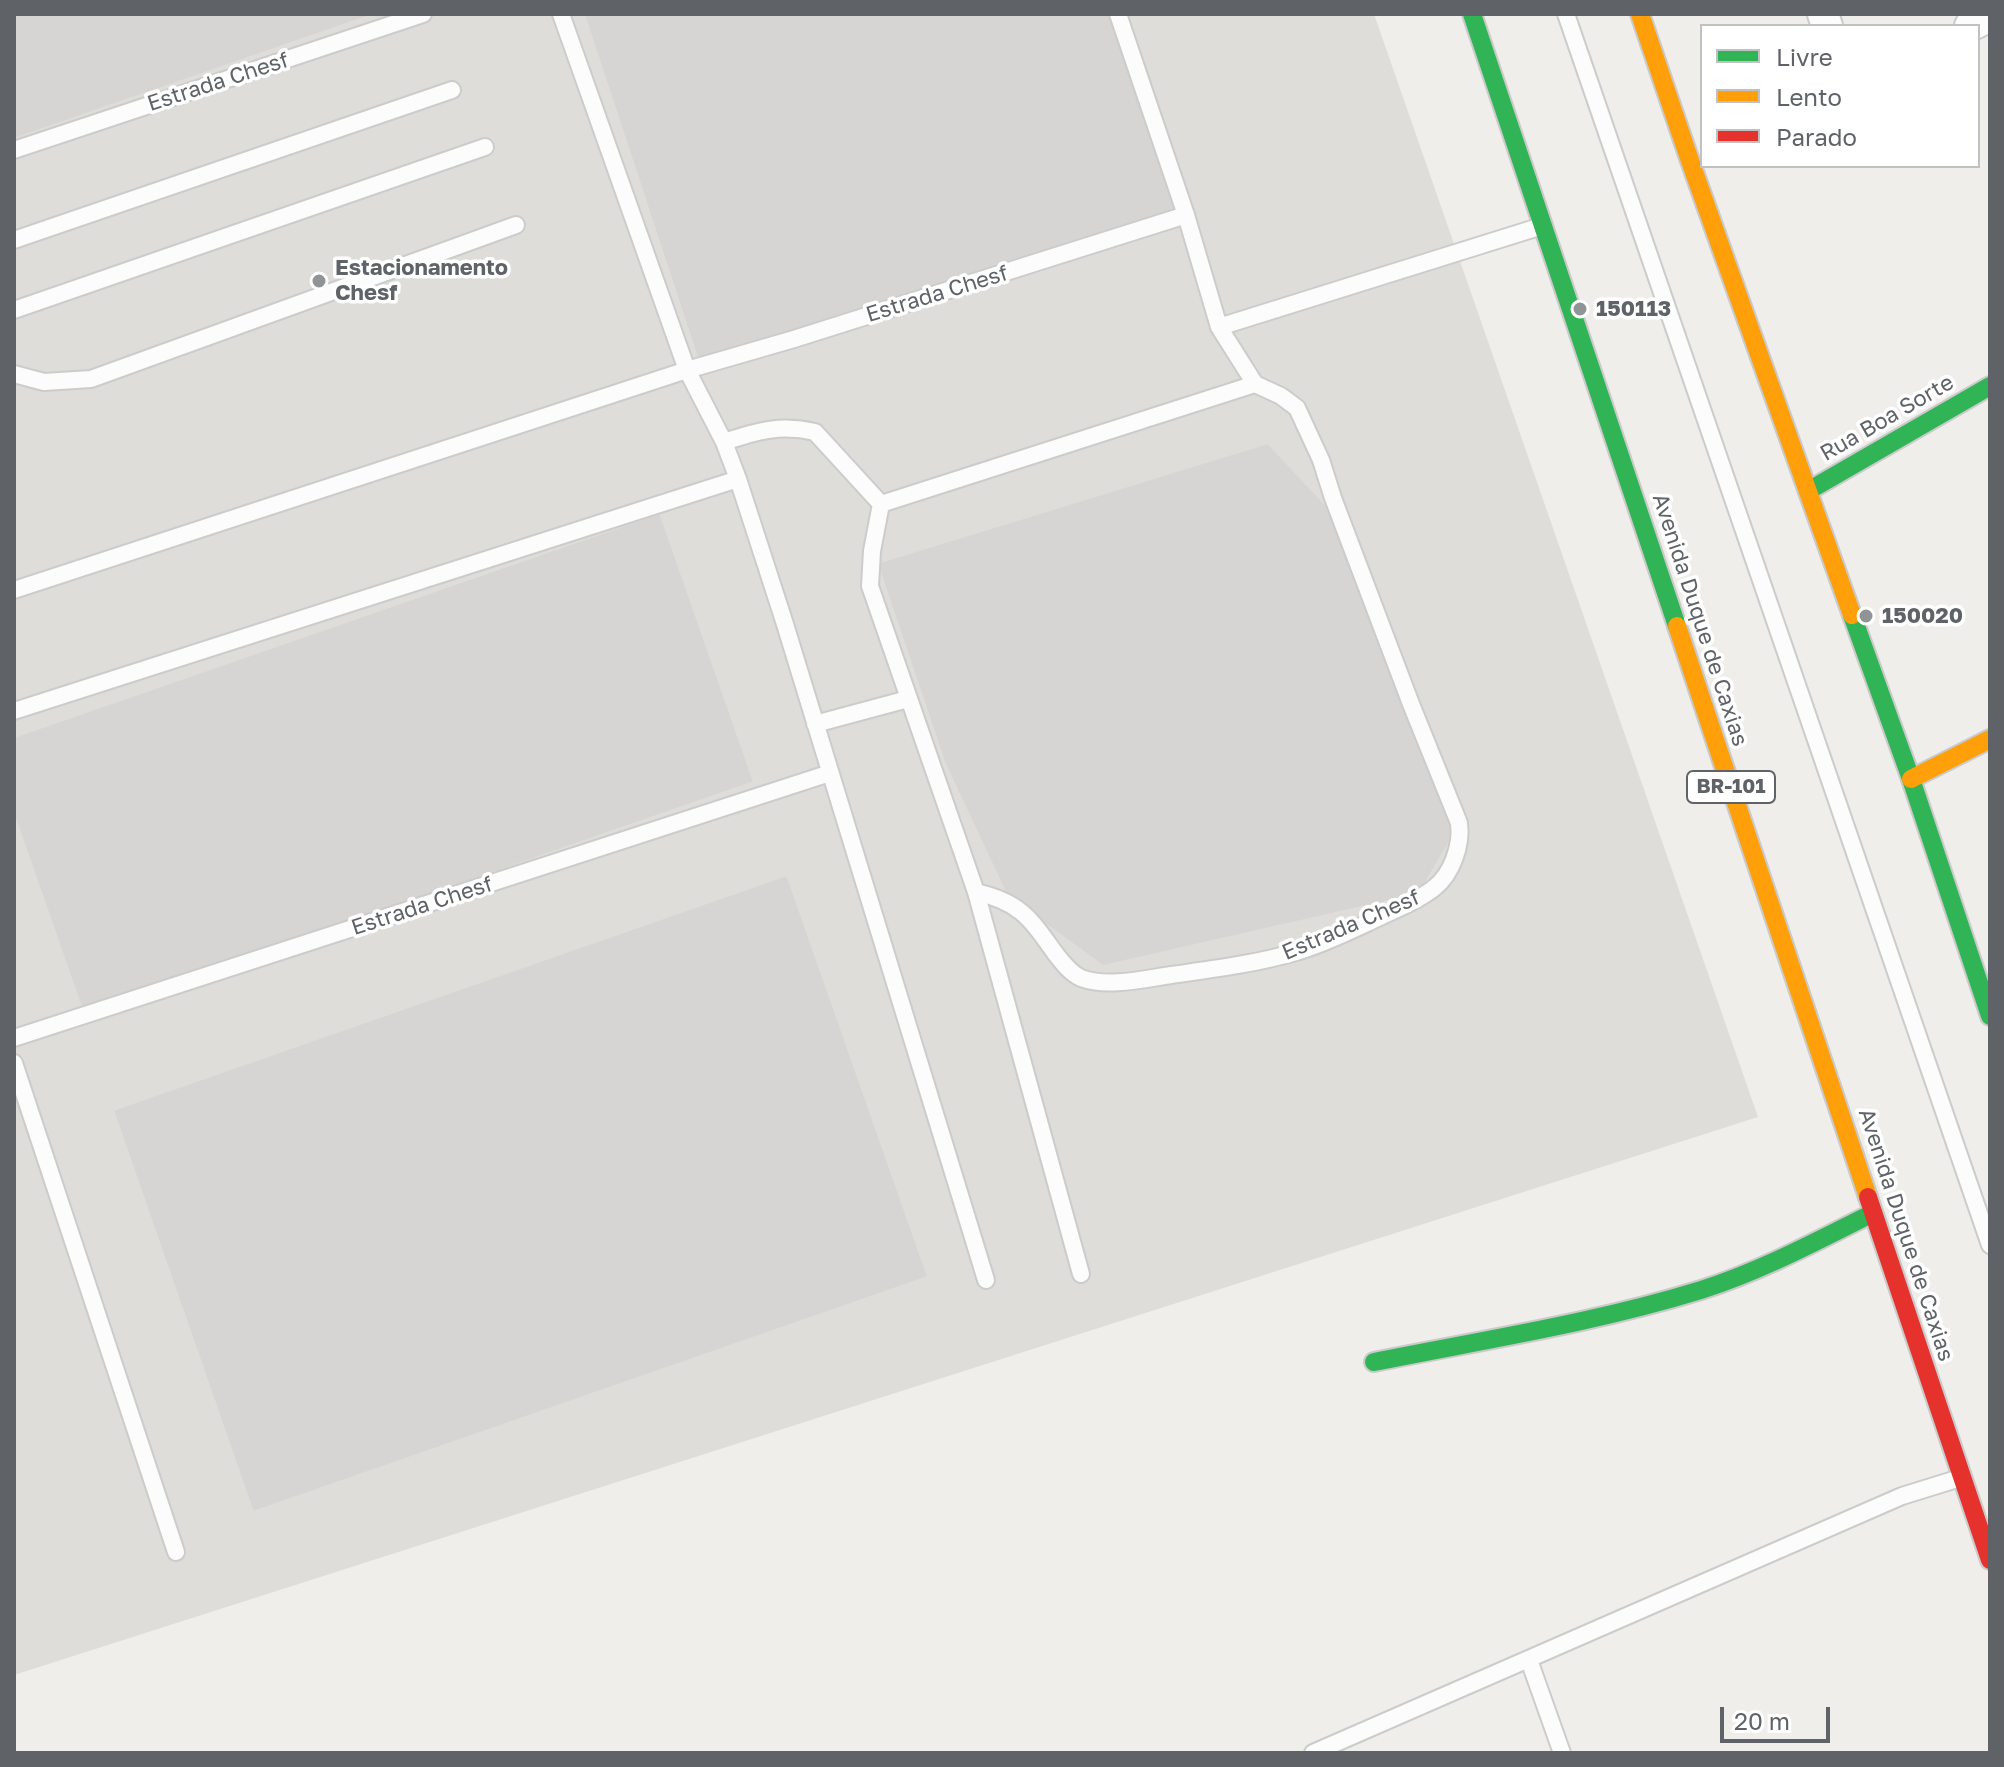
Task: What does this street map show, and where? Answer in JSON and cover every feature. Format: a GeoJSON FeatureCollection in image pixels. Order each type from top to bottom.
{"type":"FeatureCollection","features":[{"type":"Feature","properties":{"kind":"main road","name":"Avenida Duque de Caxias"},"geometry":{"type":"LineString","coordinates":[[1472,14],[1990,1560]]}},
{"type":"Feature","properties":{"kind":"main road"},"geometry":{"type":"LineString","coordinates":[[1640,14],[1695,155],[1990,1016]]}},
{"type":"Feature","properties":{"kind":"main road","name":"Rua Boa Sorte"},"geometry":{"type":"LineString","coordinates":[[1808,491],[1990,386]]}},
{"type":"Feature","properties":{"kind":"main road"},"geometry":{"type":"LineString","coordinates":[[1911,779],[1990,739]]}},
{"type":"Feature","properties":{"kind":"main road"},"geometry":{"type":"LineString","coordinates":[[1374,1362],[1621,1311],[1703,1289],[1755,1270],[1873,1213]]}},
{"type":"Feature","properties":{"kind":"lane","name":"Estrada Chesf"},"geometry":{"type":"LineString","coordinates":[[14,150],[423,14]]}},
{"type":"Feature","properties":{"kind":"lane"},"geometry":{"type":"LineString","coordinates":[[561,14],[687,370],[724,442],[738,479],[986,1280]]}},
{"type":"Feature","properties":{"kind":"lane","name":"Estrada Chesf"},"geometry":{"type":"LineString","coordinates":[[976,892],[1014,905],[1028,917],[1064,965],[1079,977],[1098,982],[1131,981],[1246,964],[1299,951],[1411,902],[1436,887],[1449,869],[1459,842],[1459,823],[1411,704],[1321,460],[1297,408],[1281,396],[1255,384],[1219,327],[1186,215],[1118,14]]}},
{"type":"Feature","properties":{"kind":"lane"},"geometry":{"type":"LineString","coordinates":[[1566,14],[1990,1245]]}},
{"type":"Feature","properties":{"kind":"lane"},"geometry":{"type":"LineString","coordinates":[[14,240],[452,90]]}},
{"type":"Feature","properties":{"kind":"lane"},"geometry":{"type":"LineString","coordinates":[[14,310],[485,147]]}},
{"type":"Feature","properties":{"kind":"lane","name":"Estrada Chesf"},"geometry":{"type":"LineString","coordinates":[[14,590],[687,370],[1186,215]]}},
{"type":"Feature","properties":{"kind":"lane"},"geometry":{"type":"LineString","coordinates":[[14,374],[44,382],[91,379],[516,225]]}},
{"type":"Feature","properties":{"kind":"lane"},"geometry":{"type":"LineString","coordinates":[[1219,327],[1543,226]]}},
{"type":"Feature","properties":{"kind":"lane"},"geometry":{"type":"LineString","coordinates":[[881,504],[1255,384]]}},
{"type":"Feature","properties":{"kind":"lane"},"geometry":{"type":"LineString","coordinates":[[724,442],[769,429],[800,428],[815,432],[881,504]]}},
{"type":"Feature","properties":{"kind":"lane"},"geometry":{"type":"LineString","coordinates":[[14,711],[738,479]]}},
{"type":"Feature","properties":{"kind":"lane"},"geometry":{"type":"LineString","coordinates":[[881,504],[872,551],[870,586],[976,892],[1081,1274]]}},
{"type":"Feature","properties":{"kind":"lane"},"geometry":{"type":"LineString","coordinates":[[815,724],[908,699]]}},
{"type":"Feature","properties":{"kind":"lane","name":"Estrada Chesf"},"geometry":{"type":"LineString","coordinates":[[14,1038],[830,773]]}},
{"type":"Feature","properties":{"kind":"lane"},"geometry":{"type":"LineString","coordinates":[[14,1063],[176,1552]]}},
{"type":"Feature","properties":{"kind":"lane"},"geometry":{"type":"LineString","coordinates":[[1313,1753],[1902,1496],[1962,1478]]}},
{"type":"Feature","properties":{"kind":"lane"},"geometry":{"type":"LineString","coordinates":[[1529,1660],[1562,1753]]}},
{"type":"Feature","properties":{"kind":"shaded area"},"geometry":{"type":"Polygon","coordinates":[[[14,14],[1374,14],[1758,1117],[14,1675],[14,14]]]}},
{"type":"Feature","properties":{"kind":"building"},"geometry":{"type":"Polygon","coordinates":[[[14,14],[375,14],[14,139],[14,14]]]}},
{"type":"Feature","properties":{"kind":"building"},"geometry":{"type":"Polygon","coordinates":[[[584,14],[1110,14],[1178,212],[699,363],[584,14]]]}},
{"type":"Feature","properties":{"kind":"building"},"geometry":{"type":"Polygon","coordinates":[[[1268,443],[1336,516],[1459,826],[1419,894],[1103,966],[1007,896],[945,764],[877,563],[1268,443]]]}},
{"type":"Feature","properties":{"kind":"building"},"geometry":{"type":"Polygon","coordinates":[[[660,513],[754,782],[84,1015],[14,815],[14,737],[660,513]]]}},
{"type":"Feature","properties":{"kind":"building"},"geometry":{"type":"Polygon","coordinates":[[[787,875],[928,1277],[253,1512],[113,1110],[787,875]]]}},
{"type":"Feature","properties":{"kind":"traffic: fast"},"geometry":{"type":"LineString","coordinates":[[1472,14],[1677,626]]}},
{"type":"Feature","properties":{"kind":"traffic: fast"},"geometry":{"type":"LineString","coordinates":[[1808,491],[1990,386]]}},
{"type":"Feature","properties":{"kind":"traffic: fast"},"geometry":{"type":"LineString","coordinates":[[1852,615],[1911,779],[1990,1016]]}},
{"type":"Feature","properties":{"kind":"traffic: fast"},"geometry":{"type":"LineString","coordinates":[[1374,1362],[1661,1302],[1767,1265],[1873,1213]]}},
{"type":"Feature","properties":{"kind":"traffic: slow"},"geometry":{"type":"LineString","coordinates":[[1640,14],[1852,615]]}},
{"type":"Feature","properties":{"kind":"traffic: slow"},"geometry":{"type":"LineString","coordinates":[[1677,626],[1868,1197]]}},
{"type":"Feature","properties":{"kind":"traffic: slow"},"geometry":{"type":"LineString","coordinates":[[1911,779],[1990,739]]}},
{"type":"Feature","properties":{"kind":"traffic: jam"},"geometry":{"type":"LineString","coordinates":[[1868,1197],[1990,1560]]}},
{"type":"Feature","properties":{"kind":"place","name":"Estacionamento Chesf"},"geometry":{"type":"Point","coordinates":[319,281]}},
{"type":"Feature","properties":{"kind":"place","name":"150113"},"geometry":{"type":"Point","coordinates":[1580,309]}},
{"type":"Feature","properties":{"kind":"place","name":"150020"},"geometry":{"type":"Point","coordinates":[1866,616]}}]}
